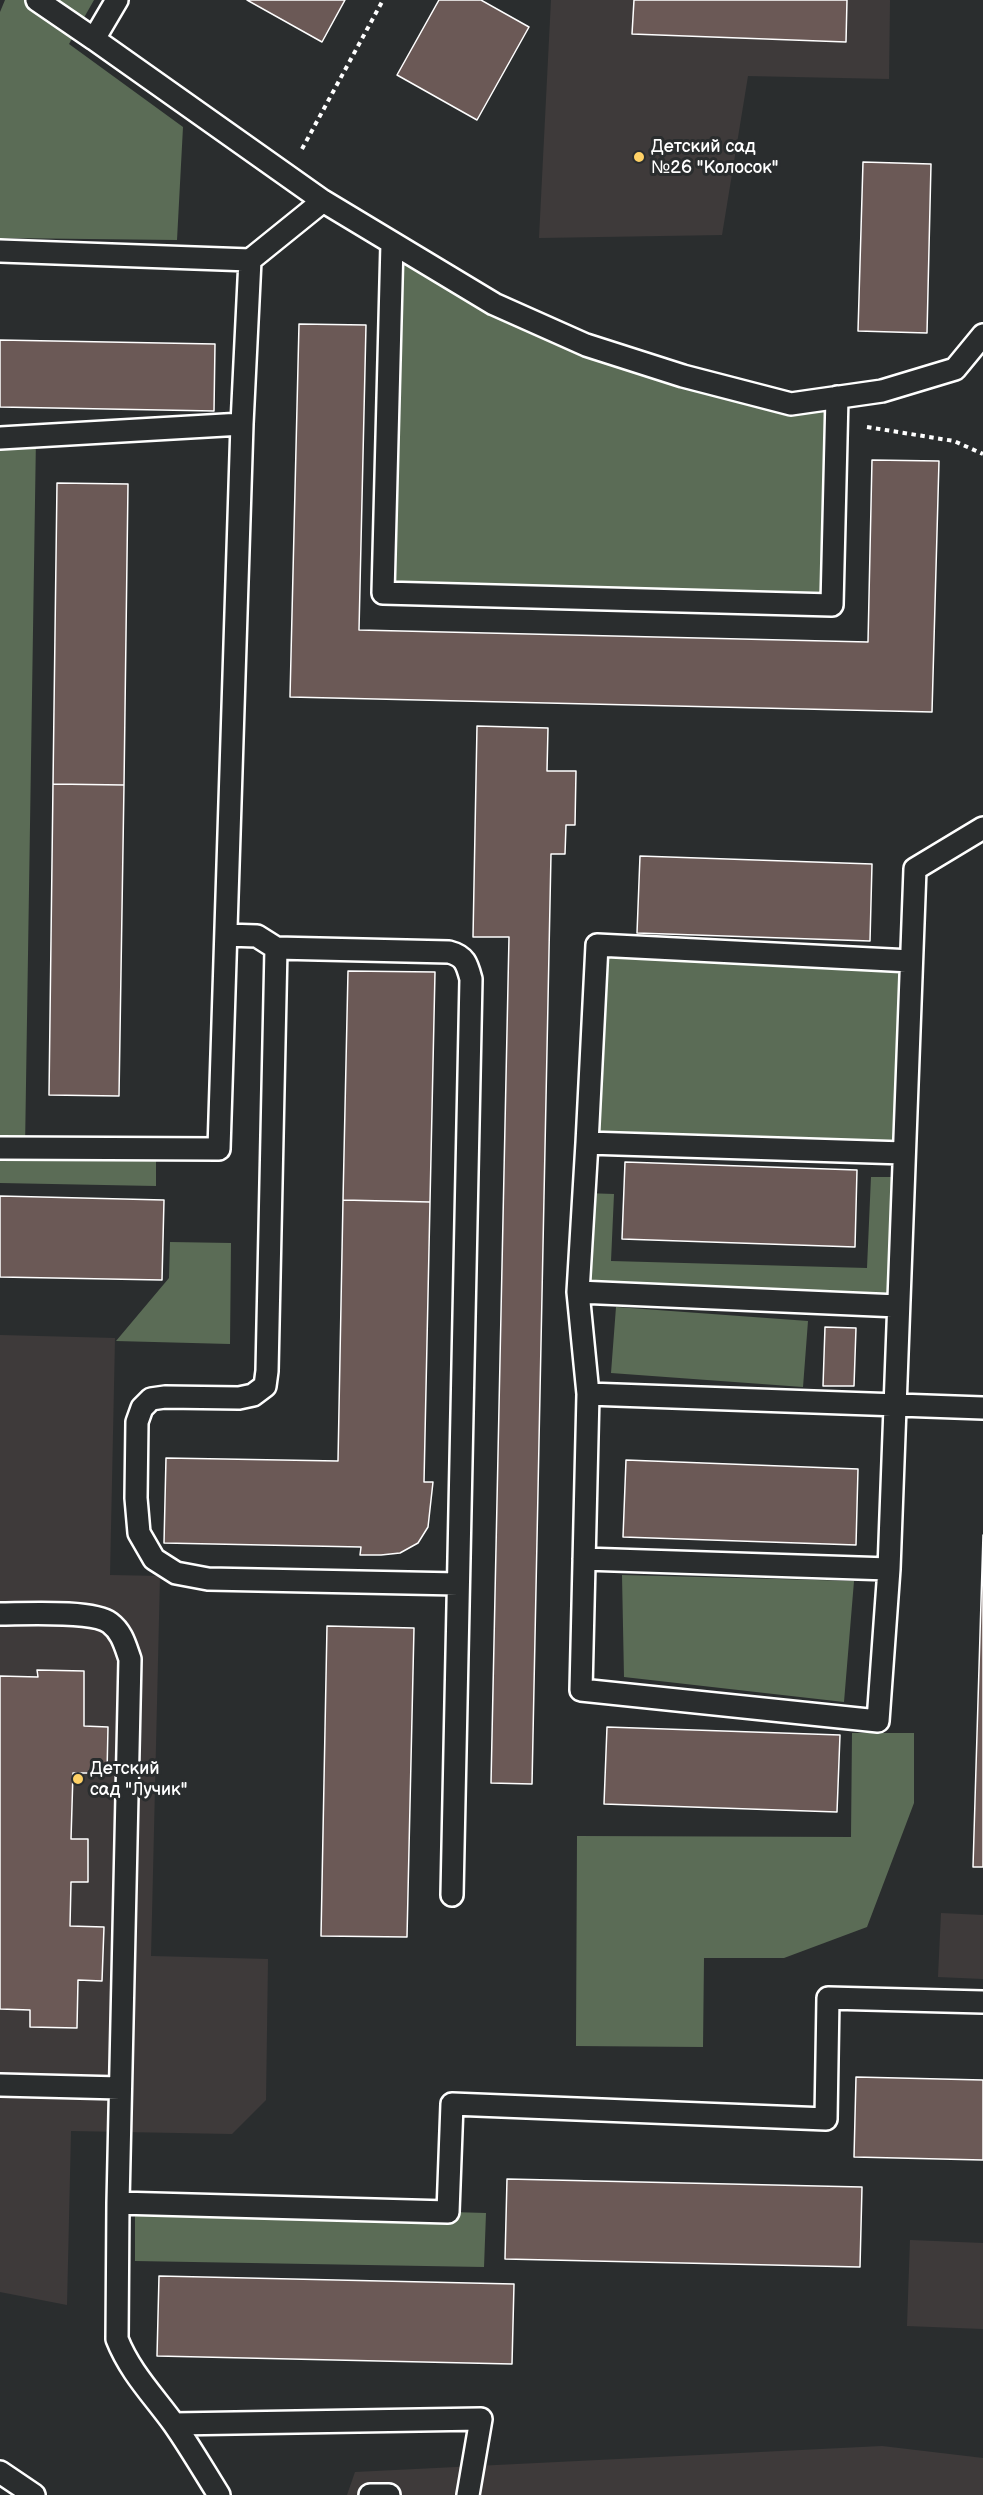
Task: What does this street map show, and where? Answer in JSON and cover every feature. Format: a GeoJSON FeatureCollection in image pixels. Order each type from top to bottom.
{"type":"FeatureCollection","features":[{"type":"Feature","properties":{"kind":"lane"},"geometry":{"type":"LineString","coordinates":[[37,0],[323,201],[494,304],[586,345],[683,376],[791,404],[882,391],[955,369],[983,335]]}},
{"type":"Feature","properties":{"kind":"lane"},"geometry":{"type":"LineString","coordinates":[[94,39],[117,0]]}},
{"type":"Feature","properties":{"kind":"lane"},"geometry":{"type":"LineString","coordinates":[[0,251],[249,260],[323,201]]}},
{"type":"Feature","properties":{"kind":"lane"},"geometry":{"type":"LineString","coordinates":[[392,243],[383,593],[832,605],[837,397]]}},
{"type":"Feature","properties":{"kind":"lane"},"geometry":{"type":"LineString","coordinates":[[0,1148],[219,1149],[249,260]]}},
{"type":"Feature","properties":{"kind":"lane"},"geometry":{"type":"LineString","coordinates":[[0,438],[242,424]]}},
{"type":"Feature","properties":{"kind":"lane"},"geometry":{"type":"LineString","coordinates":[[911,961],[597,945],[578,1292],[588,1394],[581,1690],[878,1721],[889,1569],[915,869],[983,828]]}},
{"type":"Feature","properties":{"kind":"lane"},"geometry":{"type":"LineString","coordinates":[[226,935],[257,936],[276,948],[449,952],[460,955],[467,963],[471,979],[452,1895]]}},
{"type":"Feature","properties":{"kind":"lane"},"geometry":{"type":"LineString","coordinates":[[276,948],[265,1386],[253,1395],[239,1398],[165,1397],[151,1399],[142,1408],[137,1422],[136,1498],[139,1533],[154,1559],[176,1572],[208,1579],[459,1584]]}},
{"type":"Feature","properties":{"kind":"lane"},"geometry":{"type":"LineString","coordinates":[[587,1143],[904,1153]]}},
{"type":"Feature","properties":{"kind":"lane"},"geometry":{"type":"LineString","coordinates":[[578,1292],[898,1306]]}},
{"type":"Feature","properties":{"kind":"lane"},"geometry":{"type":"LineString","coordinates":[[588,1394],[983,1408]]}},
{"type":"Feature","properties":{"kind":"lane"},"geometry":{"type":"LineString","coordinates":[[584,1559],[889,1569]]}},
{"type":"Feature","properties":{"kind":"lane"},"geometry":{"type":"LineString","coordinates":[[0,1614],[91,1616],[108,1622],[122,1635],[130,1659],[117,2338],[132,2372],[174,2424],[219,2495]]}},
{"type":"Feature","properties":{"kind":"lane"},"geometry":{"type":"LineString","coordinates":[[118,2203],[448,2212],[452,2104],[826,2119],[828,1998],[983,2002]]}},
{"type":"Feature","properties":{"kind":"lane"},"geometry":{"type":"LineString","coordinates":[[0,2085],[120,2088]]}},
{"type":"Feature","properties":{"kind":"lane"},"geometry":{"type":"LineString","coordinates":[[174,2424],[481,2419],[468,2495]]}},
{"type":"Feature","properties":{"kind":"lane"},"geometry":{"type":"LineString","coordinates":[[0,2472],[34,2495]]}},
{"type":"Feature","properties":{"kind":"lane"},"geometry":{"type":"LineString","coordinates":[[370,2495],[389,2495]]}},
{"type":"Feature","properties":{"kind":"path"},"geometry":{"type":"LineString","coordinates":[[288,176],[383,0]]}},
{"type":"Feature","properties":{"kind":"path"},"geometry":{"type":"LineString","coordinates":[[836,423],[954,441],[983,454]]}},
{"type":"Feature","properties":{"kind":"shaded area","name":"Детский сад №26 \"Колосок\""},"geometry":{"type":"Polygon","coordinates":[[[551,0],[890,0],[889,79],[748,76],[722,235],[539,238],[551,0]]]}},
{"type":"Feature","properties":{"kind":"shaded area","name":"Детский сад \"Лучик\""},"geometry":{"type":"Polygon","coordinates":[[[0,1335],[115,1338],[110,1575],[160,1576],[151,1956],[268,1959],[266,2100],[232,2134],[71,2131],[67,2305],[0,2292],[0,1335]]]}},
{"type":"Feature","properties":{"kind":"shaded area"},"geometry":{"type":"Polygon","coordinates":[[[941,1913],[983,1915],[983,1979],[938,1977],[941,1913]]]}},
{"type":"Feature","properties":{"kind":"shaded area"},"geometry":{"type":"Polygon","coordinates":[[[910,2240],[983,2243],[983,2329],[907,2326],[910,2240]]]}},
{"type":"Feature","properties":{"kind":"shaded area"},"geometry":{"type":"Polygon","coordinates":[[[882,2446],[983,2458],[983,2495],[347,2495],[355,2472],[882,2446]]]}},
{"type":"Feature","properties":{"kind":"green space"},"geometry":{"type":"Polygon","coordinates":[[[5,0],[94,0],[69,44],[183,127],[177,240],[0,238],[0,12],[5,0]]]}},
{"type":"Feature","properties":{"kind":"green space"},"geometry":{"type":"Polygon","coordinates":[[[392,243],[494,304],[791,404],[837,397],[832,605],[383,593],[392,243]]]}},
{"type":"Feature","properties":{"kind":"green space"},"geometry":{"type":"Polygon","coordinates":[[[36,436],[25,1148],[156,1150],[156,1186],[0,1183],[0,438],[36,436]]]}},
{"type":"Feature","properties":{"kind":"green space"},"geometry":{"type":"Polygon","coordinates":[[[597,945],[911,961],[904,1153],[587,1143],[597,945]]]}},
{"type":"Feature","properties":{"kind":"green space"},"geometry":{"type":"Polygon","coordinates":[[[871,1177],[904,1177],[898,1306],[578,1292],[584,1193],[614,1194],[611,1261],[867,1268],[871,1177]]]}},
{"type":"Feature","properties":{"kind":"green space"},"geometry":{"type":"Polygon","coordinates":[[[170,1242],[231,1243],[230,1344],[116,1341],[169,1278],[170,1242]]]}},
{"type":"Feature","properties":{"kind":"green space"},"geometry":{"type":"Polygon","coordinates":[[[616,1307],[808,1321],[803,1387],[611,1373],[616,1307]]]}},
{"type":"Feature","properties":{"kind":"green space"},"geometry":{"type":"Polygon","coordinates":[[[622,1575],[854,1581],[844,1702],[624,1677],[622,1575]]]}},
{"type":"Feature","properties":{"kind":"green space"},"geometry":{"type":"Polygon","coordinates":[[[852,1733],[914,1733],[914,1803],[867,1927],[784,1958],[704,1958],[703,2047],[576,2046],[577,1836],[851,1837],[852,1733]]]}},
{"type":"Feature","properties":{"kind":"green space"},"geometry":{"type":"Polygon","coordinates":[[[135,2203],[486,2213],[484,2267],[135,2261],[135,2203]]]}},
{"type":"Feature","properties":{"kind":"building"},"geometry":{"type":"Polygon","coordinates":[[[247,0],[345,0],[322,42],[247,0]]]}},
{"type":"Feature","properties":{"kind":"building"},"geometry":{"type":"Polygon","coordinates":[[[439,0],[481,0],[529,27],[477,120],[397,75],[439,0]]]}},
{"type":"Feature","properties":{"kind":"building"},"geometry":{"type":"Polygon","coordinates":[[[634,0],[847,0],[846,42],[632,34],[634,0]]]}},
{"type":"Feature","properties":{"kind":"building"},"geometry":{"type":"Polygon","coordinates":[[[863,162],[931,164],[927,333],[858,331],[863,162]]]}},
{"type":"Feature","properties":{"kind":"building"},"geometry":{"type":"Polygon","coordinates":[[[299,324],[366,325],[359,630],[868,642],[872,460],[939,461],[932,712],[290,697],[299,324]]]}},
{"type":"Feature","properties":{"kind":"building"},"geometry":{"type":"Polygon","coordinates":[[[0,340],[215,344],[214,411],[0,407],[0,340]]]}},
{"type":"Feature","properties":{"kind":"building"},"geometry":{"type":"Polygon","coordinates":[[[57,483],[128,484],[124,785],[53,784],[57,483]]]}},
{"type":"Feature","properties":{"kind":"building"},"geometry":{"type":"Polygon","coordinates":[[[477,726],[548,728],[547,771],[576,771],[575,825],[566,825],[565,854],[551,854],[532,1784],[491,1783],[509,937],[473,937],[477,726]]]}},
{"type":"Feature","properties":{"kind":"building"},"geometry":{"type":"Polygon","coordinates":[[[53,784],[124,785],[119,1096],[49,1095],[53,784]]]}},
{"type":"Feature","properties":{"kind":"building"},"geometry":{"type":"Polygon","coordinates":[[[640,856],[872,864],[870,941],[637,933],[640,856]]]}},
{"type":"Feature","properties":{"kind":"building"},"geometry":{"type":"Polygon","coordinates":[[[348,971],[435,972],[430,1202],[343,1200],[348,971]]]}},
{"type":"Feature","properties":{"kind":"building"},"geometry":{"type":"Polygon","coordinates":[[[625,1162],[857,1170],[855,1247],[622,1239],[625,1162]]]}},
{"type":"Feature","properties":{"kind":"building"},"geometry":{"type":"Polygon","coordinates":[[[0,1196],[164,1200],[162,1280],[0,1277],[0,1196]]]}},
{"type":"Feature","properties":{"kind":"building"},"geometry":{"type":"Polygon","coordinates":[[[343,1200],[430,1202],[424,1482],[433,1482],[428,1527],[418,1543],[400,1553],[381,1555],[360,1555],[361,1547],[164,1543],[166,1458],[338,1461],[343,1200]]]}},
{"type":"Feature","properties":{"kind":"building"},"geometry":{"type":"Polygon","coordinates":[[[825,1327],[856,1328],[854,1386],[823,1386],[825,1327]]]}},
{"type":"Feature","properties":{"kind":"building"},"geometry":{"type":"Polygon","coordinates":[[[626,1460],[858,1469],[856,1545],[623,1537],[626,1460]]]}},
{"type":"Feature","properties":{"kind":"building"},"geometry":{"type":"Polygon","coordinates":[[[983,1535],[983,1867],[973,1867],[983,1535]]]}},
{"type":"Feature","properties":{"kind":"building"},"geometry":{"type":"Polygon","coordinates":[[[327,1626],[414,1628],[407,1937],[321,1936],[327,1626]]]}},
{"type":"Feature","properties":{"kind":"building"},"geometry":{"type":"Polygon","coordinates":[[[37,1670],[84,1671],[84,1726],[108,1727],[107,1773],[73,1773],[71,1839],[88,1839],[88,1882],[71,1882],[70,1926],[104,1927],[102,1981],[78,1980],[77,2028],[30,2027],[30,2010],[0,2009],[0,1676],[38,1677],[37,1670]]]}},
{"type":"Feature","properties":{"kind":"building"},"geometry":{"type":"Polygon","coordinates":[[[607,1727],[840,1735],[837,1812],[604,1804],[607,1727]]]}},
{"type":"Feature","properties":{"kind":"building"},"geometry":{"type":"Polygon","coordinates":[[[856,2077],[983,2080],[983,2160],[854,2157],[856,2077]]]}},
{"type":"Feature","properties":{"kind":"building"},"geometry":{"type":"Polygon","coordinates":[[[507,2179],[862,2187],[860,2267],[505,2259],[507,2179]]]}},
{"type":"Feature","properties":{"kind":"building"},"geometry":{"type":"Polygon","coordinates":[[[159,2276],[514,2284],[512,2364],[157,2356],[159,2276]]]}},
{"type":"Feature","properties":{"kind":"place","name":"Детский сад №26 \"Колосок\""},"geometry":{"type":"Point","coordinates":[639,157]}},
{"type":"Feature","properties":{"kind":"place","name":"Детский сад \"Лучик\""},"geometry":{"type":"Point","coordinates":[78,1779]}}]}
